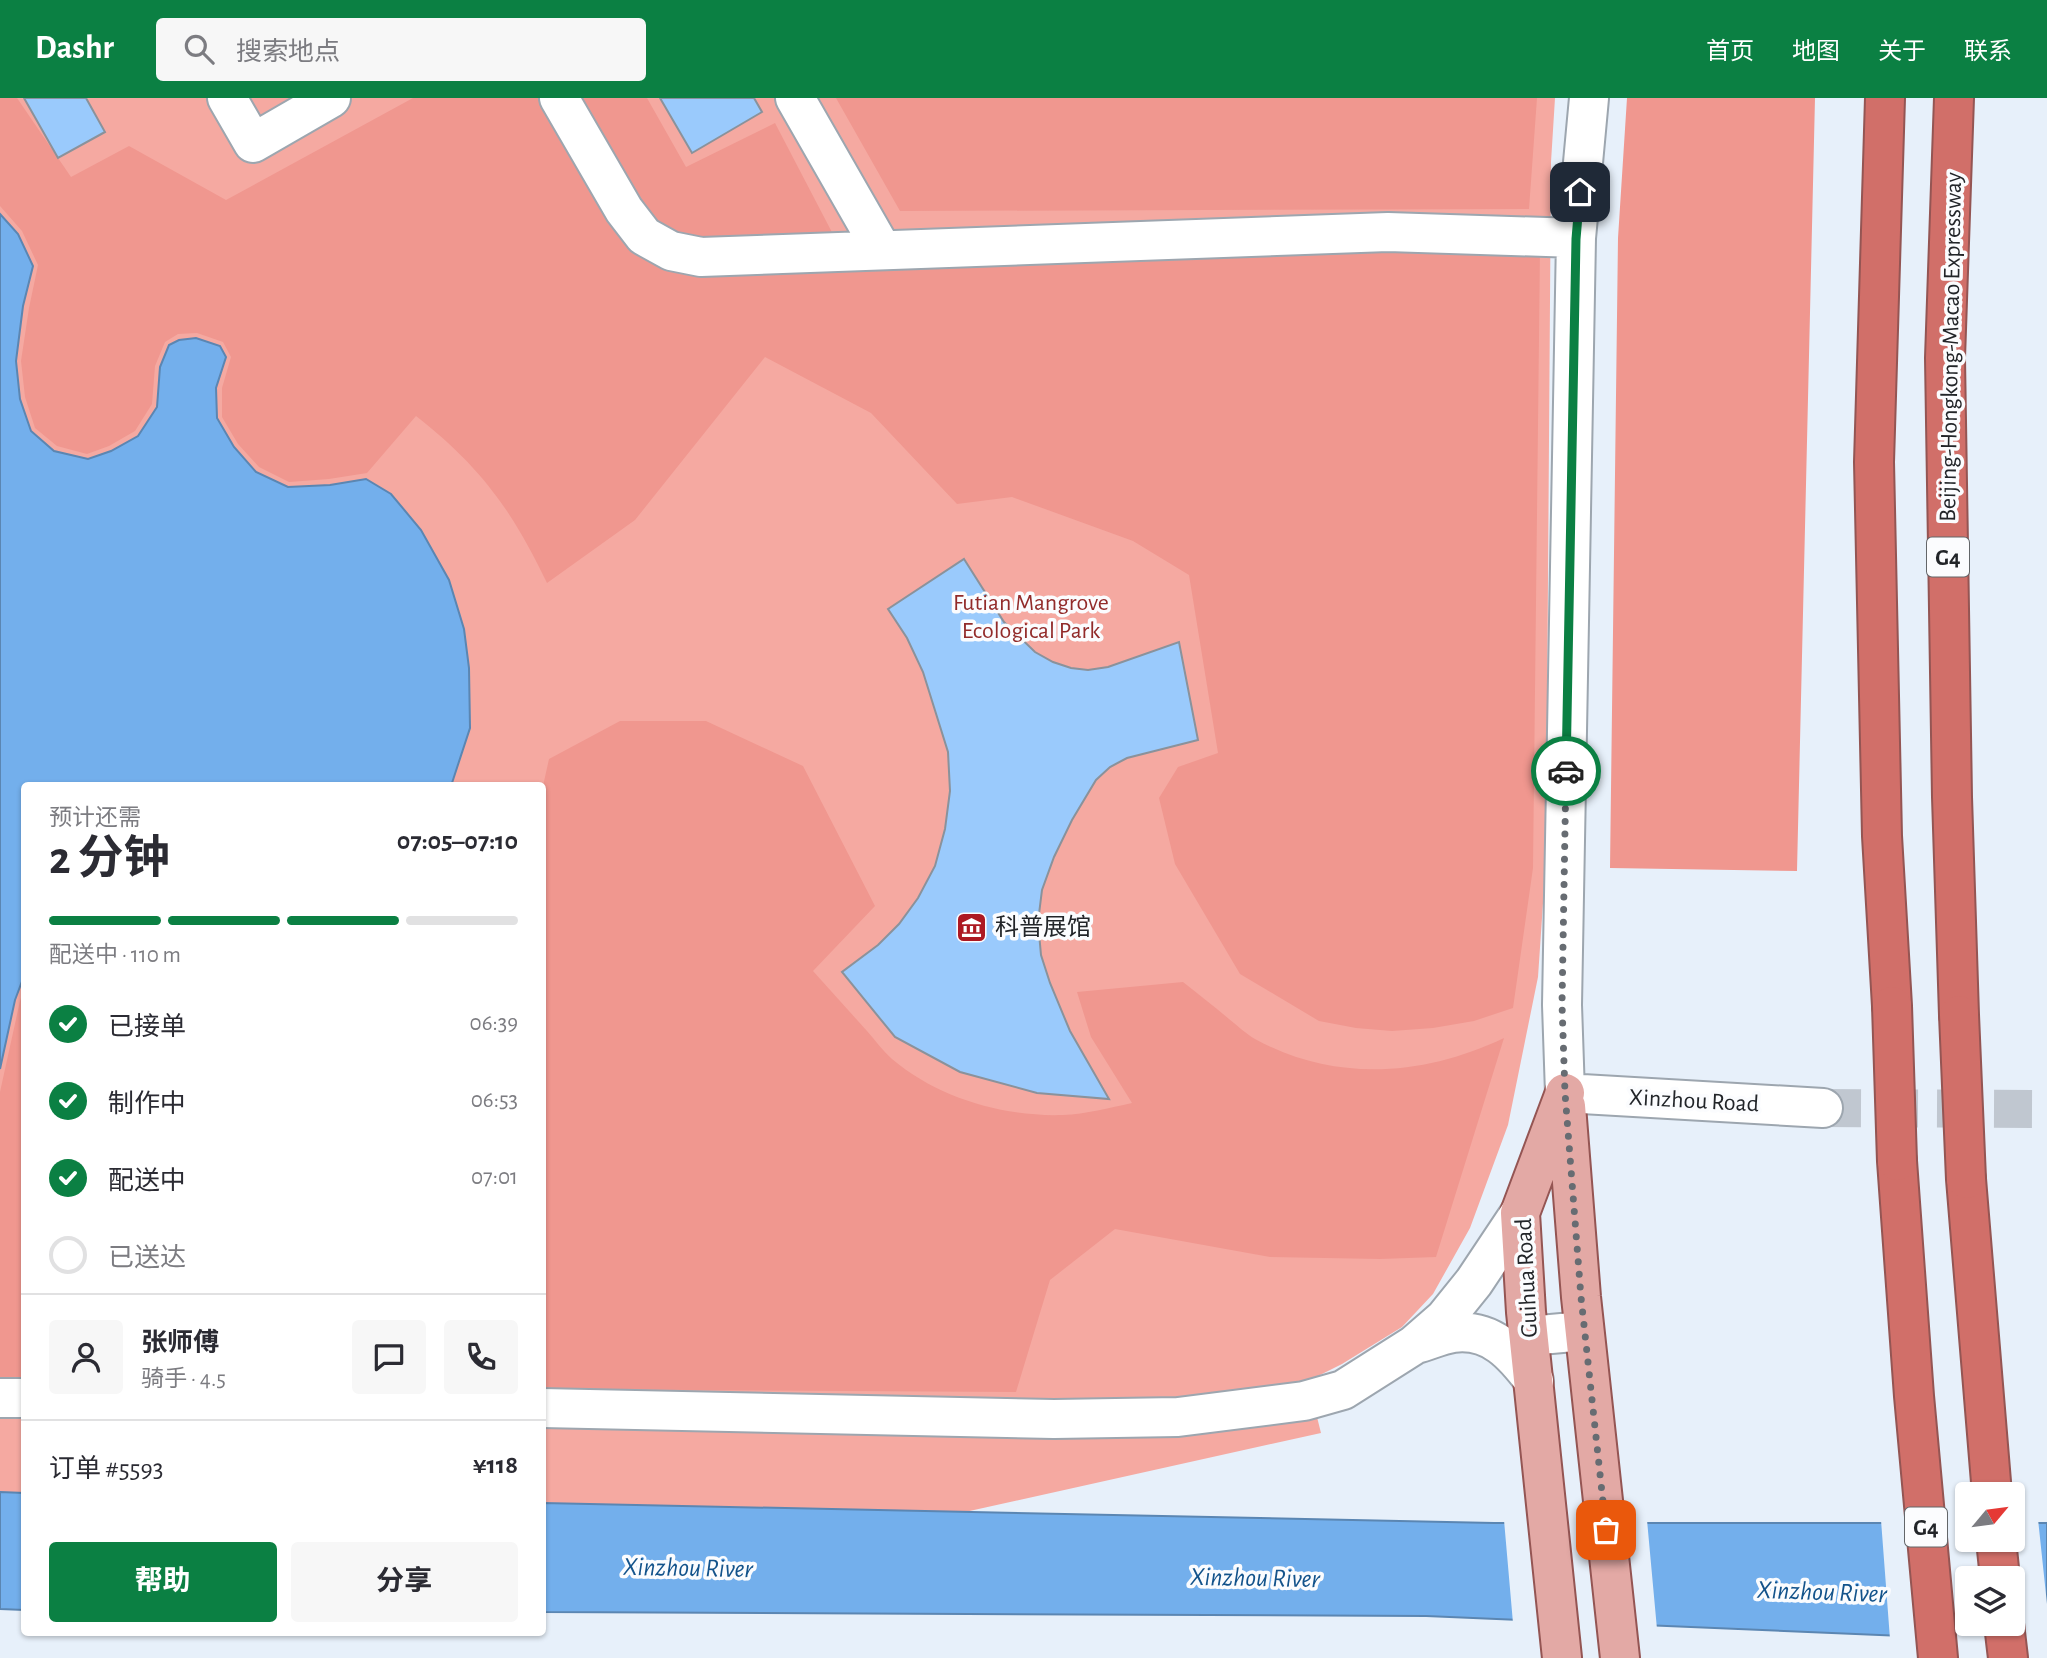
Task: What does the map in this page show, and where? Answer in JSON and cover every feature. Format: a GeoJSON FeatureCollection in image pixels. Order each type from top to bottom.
{"type":"FeatureCollection","features":[{"type":"Feature","properties":{"kind":"highway","name":"G4"},"geometry":{"type":"LineString","coordinates":[[1885,98],[1874,462],[1882,836],[1892,1006],[1897,1161],[1914,1396],[1938,1658]]}},
{"type":"Feature","properties":{"kind":"highway","name":"Beijing-Hongkong-Macao Expressway"},"geometry":{"type":"LineString","coordinates":[[1954,98],[1945,358],[1952,797],[1966,1180],[1991,1482]]}},
{"type":"Feature","properties":{"kind":"highway"},"geometry":{"type":"LineString","coordinates":[[2005,1636],[2008,1658]]}},
{"type":"Feature","properties":{"kind":"main road","name":"Guihua Road"},"geometry":{"type":"LineString","coordinates":[[1562,1658],[1528,1336],[1520,1213],[1565,1093]]}},
{"type":"Feature","properties":{"kind":"main road"},"geometry":{"type":"LineString","coordinates":[[1565,1093],[1584,1331],[1620,1658]]}},
{"type":"Feature","properties":{"kind":"street"},"geometry":{"type":"LineString","coordinates":[[227,98],[253,143],[331,98]]}},
{"type":"Feature","properties":{"kind":"street"},"geometry":{"type":"LineString","coordinates":[[559,98],[624,210],[644,236],[671,251],[701,257],[1388,232],[1576,239]]}},
{"type":"Feature","properties":{"kind":"street"},"geometry":{"type":"LineString","coordinates":[[795,98],[882,250]]}},
{"type":"Feature","properties":{"kind":"street"},"geometry":{"type":"LineString","coordinates":[[1565,1093],[1562,1004],[1576,239],[1589,98]]}},
{"type":"Feature","properties":{"kind":"street","name":"Xinzhou Road"},"geometry":{"type":"LineString","coordinates":[[1565,1093],[1824,1108]]}},
{"type":"Feature","properties":{"kind":"street"},"geometry":{"type":"LineString","coordinates":[[546,1408],[1040,1419],[1178,1417],[1304,1401],[1343,1390],[1413,1345],[1445,1318],[1474,1282],[1520,1213]]}},
{"type":"Feature","properties":{"kind":"street"},"geometry":{"type":"LineString","coordinates":[[1528,1336],[1584,1331]]}},
{"type":"Feature","properties":{"kind":"street"},"geometry":{"type":"LineString","coordinates":[[1413,1345],[1454,1333],[1486,1336],[1514,1355],[1534,1381]]}},
{"type":"Feature","properties":{"kind":"street"},"geometry":{"type":"LineString","coordinates":[[0,1398],[21,1398]]}},
{"type":"Feature","properties":{"kind":"green space","name":"Futian Mangrove Ecological Park"},"geometry":{"type":"Polygon","coordinates":[[[0,98],[1555,98],[1551,162],[1546,859],[1538,977],[1508,1125],[1470,1228],[1433,1294],[1402,1327],[1342,1364],[1308,1381],[1321,1433],[965,1512],[546,1503],[546,782],[21,782],[21,1493],[0,1492],[0,98]]]}},
{"type":"Feature","properties":{"kind":"shaded area"},"geometry":{"type":"Polygon","coordinates":[[[0,98],[17,98],[71,177],[129,146],[226,200],[413,98],[546,98],[639,246],[1374,243],[1540,248],[1533,868],[1513,1008],[1474,1021],[1433,1028],[1392,1031],[1356,1028],[1319,1021],[1240,974],[1175,864],[1159,798],[1178,767],[1218,753],[1189,575],[1133,541],[1012,497],[957,504],[871,413],[765,357],[635,520],[547,583],[521,533],[492,491],[459,453],[416,416],[367,473],[289,482],[259,467],[238,444],[222,417],[222,388],[231,357],[223,342],[197,333],[178,334],[165,342],[155,366],[152,404],[135,431],[109,446],[87,454],[57,446],[35,428],[25,397],[21,361],[38,265],[22,231],[0,206],[0,98]]]}},
{"type":"Feature","properties":{"kind":"shaded area"},"geometry":{"type":"Polygon","coordinates":[[[573,98],[647,98],[686,167],[775,123],[836,240],[692,241],[646,217],[573,98]]]}},
{"type":"Feature","properties":{"kind":"shaded area"},"geometry":{"type":"Polygon","coordinates":[[[836,98],[1537,98],[1529,209],[900,211],[836,98]]]}},
{"type":"Feature","properties":{"kind":"shaded area"},"geometry":{"type":"Polygon","coordinates":[[[1627,98],[1815,98],[1797,871],[1610,868],[1618,238],[1627,98]]]}},
{"type":"Feature","properties":{"kind":"shaded area"},"geometry":{"type":"Polygon","coordinates":[[[620,721],[706,721],[803,766],[875,906],[813,971],[892,1059],[930,1084],[973,1102],[1018,1113],[1041,1115],[1089,1112],[1132,1103],[1091,1037],[1077,992],[1183,982],[1255,1039],[1316,1063],[1348,1068],[1411,1067],[1474,1051],[1504,1038],[1436,1257],[1270,1257],[1115,1229],[1050,1280],[1016,1392],[546,1389],[546,782],[544,782],[549,759],[620,721]]]}},
{"type":"Feature","properties":{"kind":"shaded area"},"geometry":{"type":"Polygon","coordinates":[[[21,998],[21,1381],[0,1380],[0,1092],[21,998]]]}},
{"type":"Feature","properties":{"kind":"water"},"geometry":{"type":"Polygon","coordinates":[[[0,214],[18,234],[33,266],[23,306],[16,361],[20,399],[31,431],[54,451],[88,459],[111,451],[138,436],[157,407],[160,367],[169,345],[179,340],[196,338],[220,346],[226,357],[216,388],[217,418],[234,447],[256,472],[288,487],[330,485],[366,479],[391,494],[421,530],[449,580],[464,629],[469,668],[470,728],[452,782],[21,782],[21,984],[0,1069],[0,214]]]}},
{"type":"Feature","properties":{"kind":"water"},"geometry":{"type":"Polygon","coordinates":[[[0,1492],[21,1493],[21,1610],[0,1609],[0,1492]]]}},
{"type":"Feature","properties":{"kind":"water","name":"Xinzhou River"},"geometry":{"type":"Polygon","coordinates":[[[546,1503],[1494,1523],[1955,1523],[1955,1552],[2025,1552],[2025,1523],[2047,1523],[2047,1642],[1426,1616],[546,1612],[546,1503]]]}},
{"type":"Feature","properties":{"kind":"pier"},"geometry":{"type":"Polygon","coordinates":[[[1955,1519],[1955,1552],[2025,1552],[2025,1519],[2038,1519],[2047,1604],[2047,1645],[1890,1639],[1881,1520],[1955,1519]]]}},
{"type":"Feature","properties":{"kind":"pier"},"geometry":{"type":"Polygon","coordinates":[[[1504,1520],[1647,1520],[1657,1629],[1513,1623],[1504,1520]]]}},
{"type":"Feature","properties":{"kind":"building"},"geometry":{"type":"Polygon","coordinates":[[[24,98],[86,98],[105,132],[58,158],[24,98]]]}},
{"type":"Feature","properties":{"kind":"building"},"geometry":{"type":"Polygon","coordinates":[[[660,98],[754,98],[762,112],[692,153],[660,98]]]}},
{"type":"Feature","properties":{"kind":"building"},"geometry":{"type":"Polygon","coordinates":[[[964,559],[1004,622],[1035,652],[1053,662],[1088,670],[1108,667],[1179,642],[1198,740],[1127,758],[1110,767],[1096,780],[1072,820],[1042,890],[1038,922],[1041,955],[1070,1031],[1109,1099],[1037,1093],[960,1072],[895,1037],[842,972],[878,945],[899,924],[918,898],[935,866],[945,829],[950,791],[948,752],[923,672],[907,638],[888,609],[964,559]]]}},
{"type":"Feature","properties":{"kind":"tunnel"},"geometry":{"type":"LineString","coordinates":[[1823,1108],[2047,1109]]}},
{"type":"Feature","properties":{"kind":"way so far"},"geometry":{"type":"LineString","coordinates":[[1566,771],[1562,1004],[1565,1093],[1581,1297],[1606,1530]]}},
{"type":"Feature","properties":{"kind":"place","name":"科普展馆"},"geometry":{"type":"Point","coordinates":[972,927]}},
{"type":"Feature","properties":{"kind":"route"},"geometry":{"type":"LineString","coordinates":[[1566,771],[1576,239],[1580,192]]}}]}
